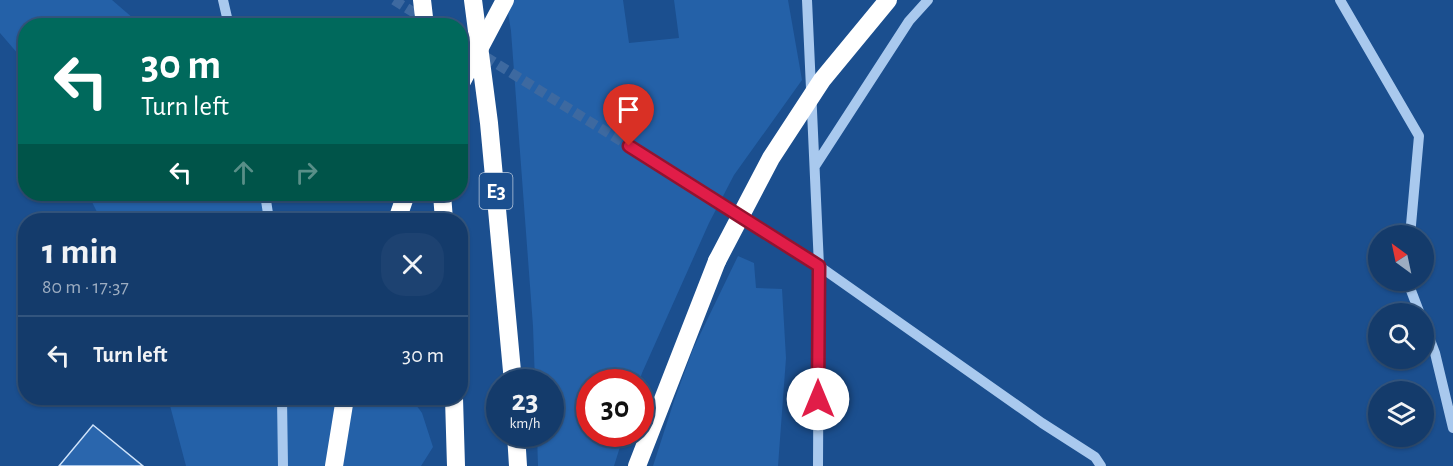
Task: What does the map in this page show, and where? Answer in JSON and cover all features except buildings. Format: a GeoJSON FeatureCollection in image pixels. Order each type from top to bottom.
{"type":"FeatureCollection","features":[{"type":"Feature","properties":{"kind":"highway"},"geometry":{"type":"LineString","coordinates":[[422,0],[424,18]]}},
{"type":"Feature","properties":{"kind":"highway","name":"E3"},"geometry":{"type":"LineString","coordinates":[[473,0],[489,123],[512,369]]}},
{"type":"Feature","properties":{"kind":"highway"},"geometry":{"type":"LineString","coordinates":[[468,70],[505,0]]}},
{"type":"Feature","properties":{"kind":"highway"},"geometry":{"type":"LineString","coordinates":[[637,466],[717,261],[771,158],[822,80],[888,0]]}},
{"type":"Feature","properties":{"kind":"highway"},"geometry":{"type":"LineString","coordinates":[[334,466],[344,405]]}},
{"type":"Feature","properties":{"kind":"highway"},"geometry":{"type":"LineString","coordinates":[[454,405],[456,466]]}},
{"type":"Feature","properties":{"kind":"highway"},"geometry":{"type":"LineString","coordinates":[[517,447],[518,466]]}},
{"type":"Feature","properties":{"kind":"street"},"geometry":{"type":"LineString","coordinates":[[222,0],[227,18]]}},
{"type":"Feature","properties":{"kind":"street"},"geometry":{"type":"LineString","coordinates":[[807,0],[819,266],[818,466]]}},
{"type":"Feature","properties":{"kind":"street"},"geometry":{"type":"LineString","coordinates":[[814,167],[909,21],[928,0]]}},
{"type":"Feature","properties":{"kind":"street"},"geometry":{"type":"LineString","coordinates":[[1340,0],[1419,136],[1411,225]]}},
{"type":"Feature","properties":{"kind":"street"},"geometry":{"type":"LineString","coordinates":[[629,146],[819,266],[1042,423],[1095,457],[1101,466]]}},
{"type":"Feature","properties":{"kind":"street"},"geometry":{"type":"LineString","coordinates":[[1434,350],[1453,428]]}},
{"type":"Feature","properties":{"kind":"street"},"geometry":{"type":"LineString","coordinates":[[282,405],[283,466]]}},
{"type":"Feature","properties":{"kind":"shaded area"},"geometry":{"type":"Polygon","coordinates":[[[0,0],[112,0],[133,18],[18,18],[18,54],[0,33],[0,0]]]}},
{"type":"Feature","properties":{"kind":"shaded area"},"geometry":{"type":"Polygon","coordinates":[[[506,0],[623,0],[629,43],[679,38],[674,0],[788,0],[802,80],[734,175],[709,223],[644,369],[576,369],[576,447],[620,447],[614,466],[538,466],[537,447],[564,447],[564,369],[535,369],[511,31],[506,0]]]}},
{"type":"Feature","properties":{"kind":"shaded area"},"geometry":{"type":"Polygon","coordinates":[[[92,201],[265,201],[274,213],[98,213],[92,201]]]}},
{"type":"Feature","properties":{"kind":"shaded area"},"geometry":{"type":"Polygon","coordinates":[[[738,256],[754,263],[756,288],[782,289],[786,358],[778,466],[653,466],[693,349],[738,256]]]}},
{"type":"Feature","properties":{"kind":"shaded area"},"geometry":{"type":"Polygon","coordinates":[[[170,405],[416,405],[422,413],[433,447],[421,466],[186,466],[170,405]]]}},
{"type":"Feature","properties":{"kind":"tunnel"},"geometry":{"type":"LineString","coordinates":[[394,0],[422,18]]}},
{"type":"Feature","properties":{"kind":"tunnel"},"geometry":{"type":"LineString","coordinates":[[468,46],[629,146]]}},
{"type":"Feature","properties":{"kind":"route"},"geometry":{"type":"LineString","coordinates":[[629,146],[819,266],[818,399]]}}]}
